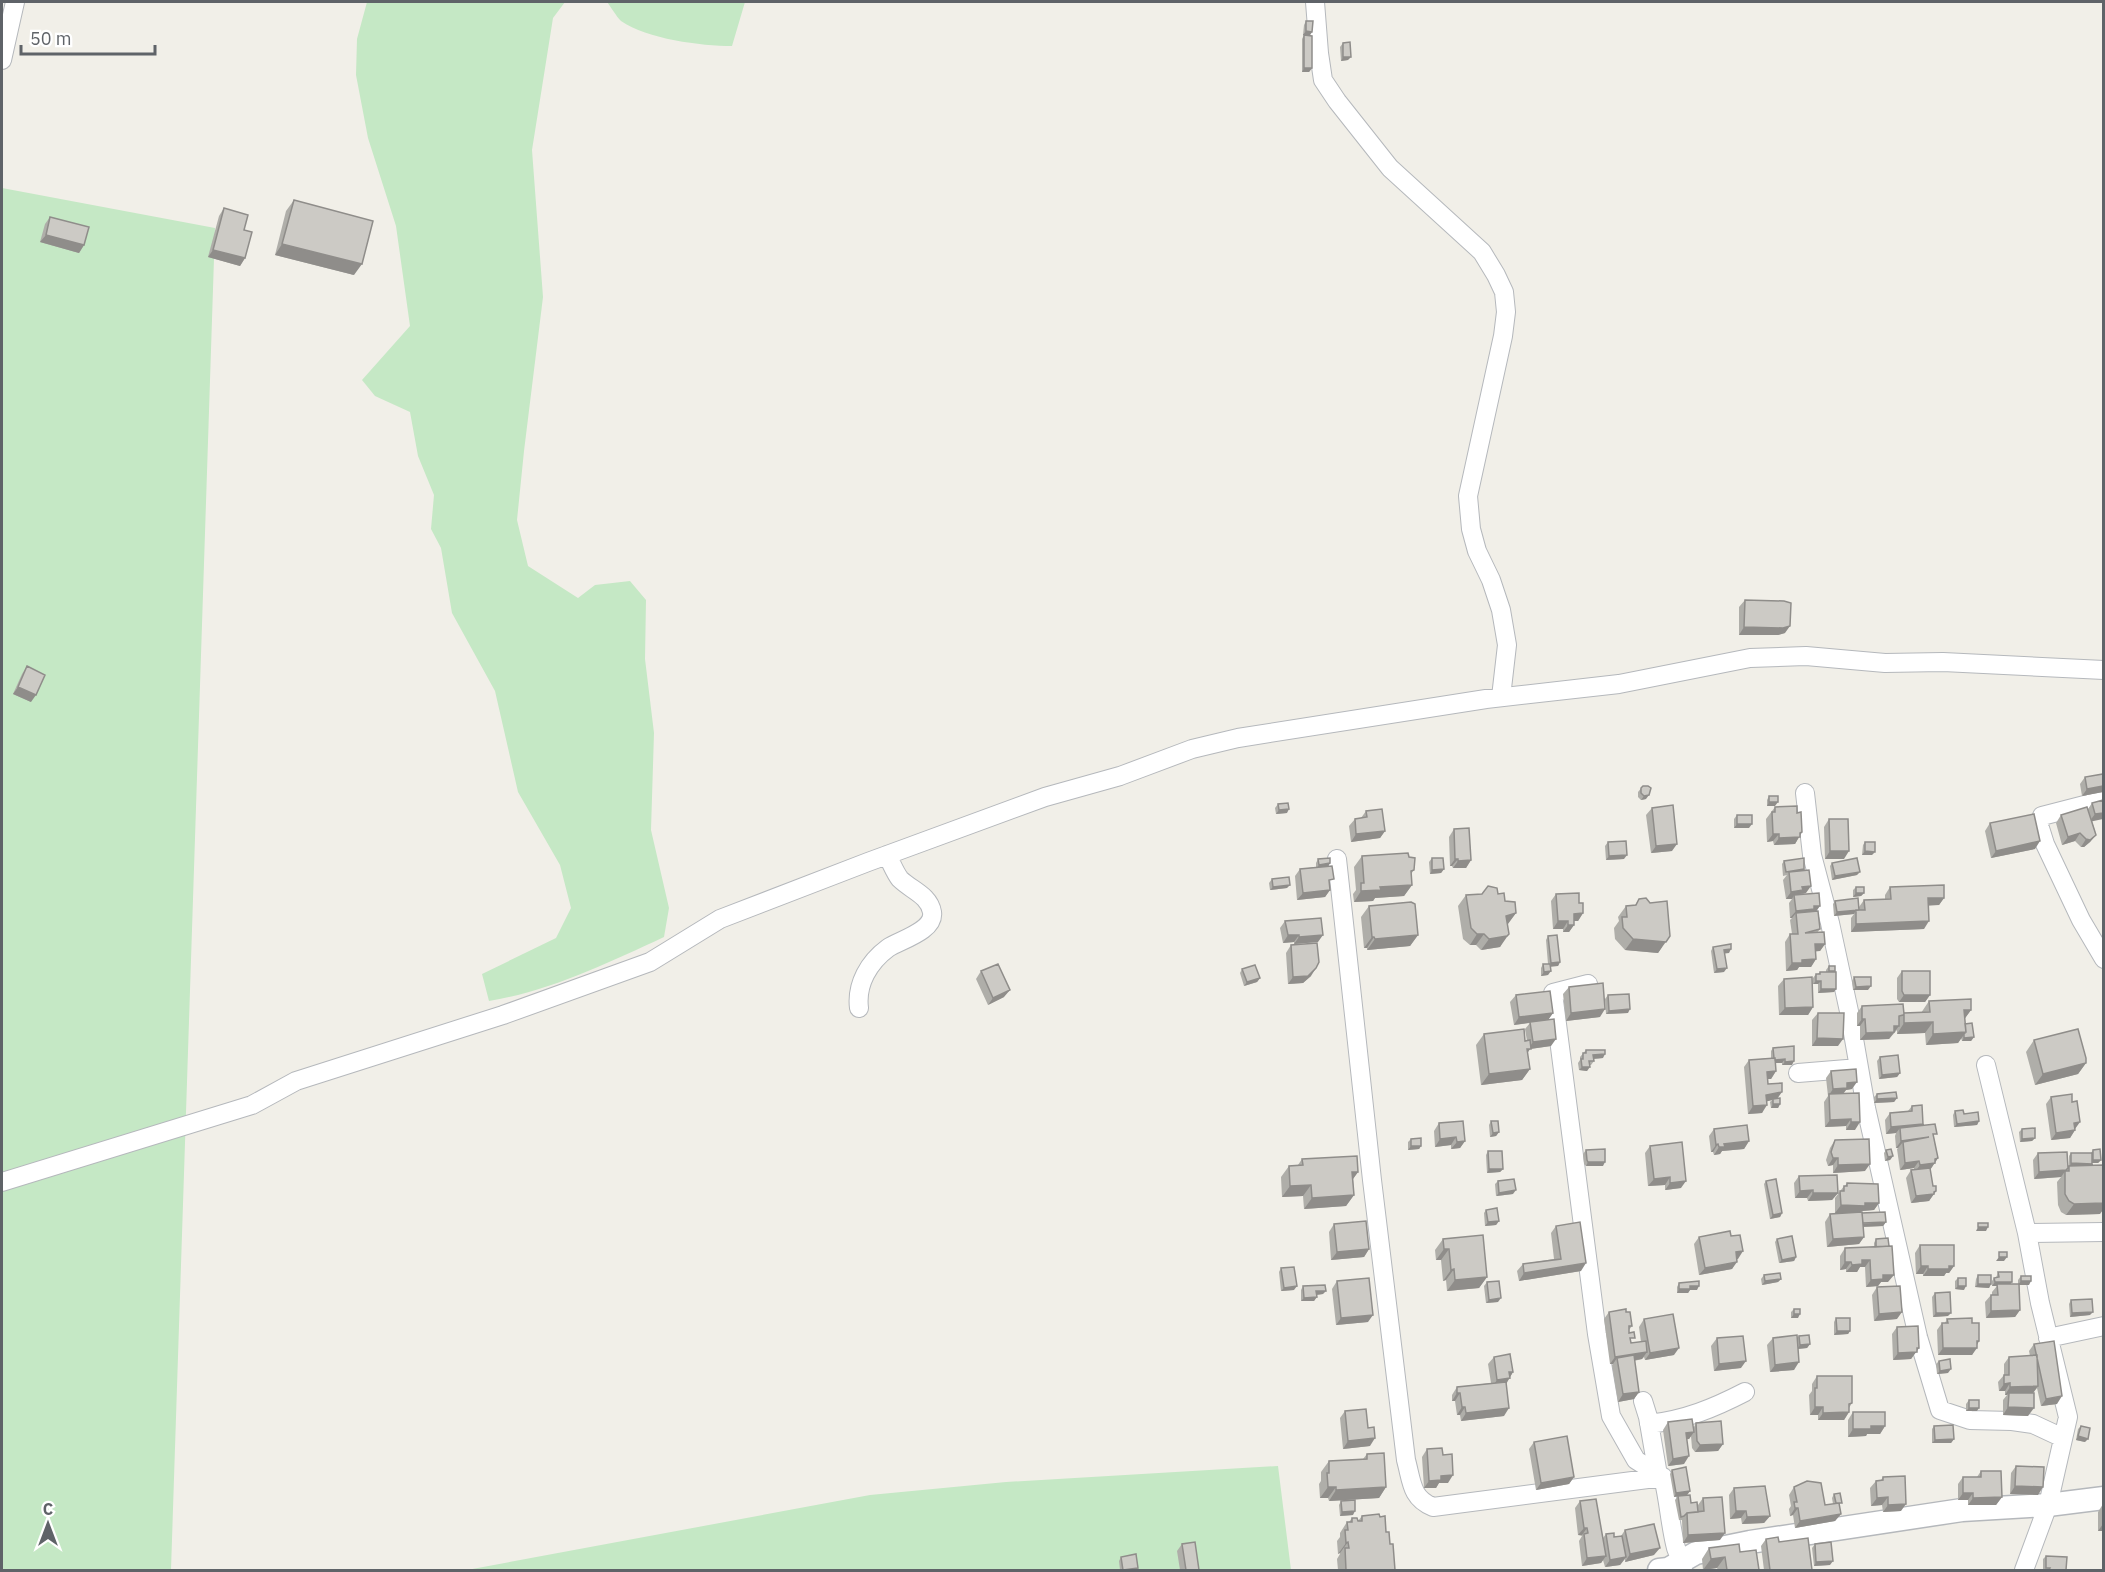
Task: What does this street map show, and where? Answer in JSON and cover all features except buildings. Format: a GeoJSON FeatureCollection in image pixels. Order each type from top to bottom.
{"type":"FeatureCollection","features":[{"type":"Feature","properties":{"kind":"street"},"geometry":{"type":"LineString","coordinates":[[2,60],[15,2]]}},
{"type":"Feature","properties":{"kind":"street"},"geometry":{"type":"LineString","coordinates":[[1315,2],[1323,80],[1390,168],[1482,252],[1497,275],[1504,292],[1506,312],[1503,336],[1467,496],[1471,529],[1477,551],[1491,580],[1501,610],[1506,636],[1501,697]]}},
{"type":"Feature","properties":{"kind":"street"},"geometry":{"type":"LineString","coordinates":[[2,1182],[252,1105],[296,1081],[503,1015],[650,962],[720,919],[1045,797],[1120,776],[1192,749],[1238,738],[1501,697],[1619,684],[1750,658],[1806,656],[1885,663],[1943,662],[2103,670]]}},
{"type":"Feature","properties":{"kind":"street"},"geometry":{"type":"LineString","coordinates":[[1805,793],[1812,855],[1830,923],[1871,1131],[1918,1337],[1940,1410],[1970,1420],[2033,1424],[2063,1438]]}},
{"type":"Feature","properties":{"kind":"street"},"geometry":{"type":"LineString","coordinates":[[2103,800],[2042,816],[2039,825],[2045,844],[2081,920],[2103,959]]}},
{"type":"Feature","properties":{"kind":"street"},"geometry":{"type":"LineString","coordinates":[[859,1008],[861,984],[875,960],[889,948],[921,931],[931,921],[932,912],[928,902],[920,892],[900,879],[886,855]]}},
{"type":"Feature","properties":{"kind":"street"},"geometry":{"type":"LineString","coordinates":[[1337,859],[1406,1460],[1414,1492],[1422,1502],[1433,1507],[1660,1476]]}},
{"type":"Feature","properties":{"kind":"street"},"geometry":{"type":"LineString","coordinates":[[1588,984],[1553,993],[1597,1334],[1611,1416],[1636,1460],[1660,1476]]}},
{"type":"Feature","properties":{"kind":"street"},"geometry":{"type":"LineString","coordinates":[[1986,1065],[2027,1233],[2048,1338],[2068,1417],[2048,1505],[2024,1570]]}},
{"type":"Feature","properties":{"kind":"street"},"geometry":{"type":"LineString","coordinates":[[1798,1073],[1859,1068]]}},
{"type":"Feature","properties":{"kind":"street"},"geometry":{"type":"LineString","coordinates":[[2027,1233],[2103,1232]]}},
{"type":"Feature","properties":{"kind":"street"},"geometry":{"type":"LineString","coordinates":[[2048,1338],[2103,1326]]}},
{"type":"Feature","properties":{"kind":"street"},"geometry":{"type":"LineString","coordinates":[[1649,1424],[1673,1421],[1698,1414],[1745,1392]]}},
{"type":"Feature","properties":{"kind":"street"},"geometry":{"type":"LineString","coordinates":[[1642,1401],[1660,1476],[1669,1500],[1677,1549],[1683,1566]]}},
{"type":"Feature","properties":{"kind":"street"},"geometry":{"type":"LineString","coordinates":[[1659,1570],[1683,1566],[1696,1553],[1761,1540],[1962,1510],[2048,1505],[2103,1498]]}},
{"type":"Feature","properties":{"kind":"green space"},"geometry":{"type":"Polygon","coordinates":[[[367,2],[565,2],[553,18],[532,150],[543,297],[517,520],[528,566],[578,598],[595,585],[630,581],[646,600],[645,659],[654,733],[651,830],[669,908],[664,937],[556,983],[489,1001],[482,974],[556,938],[571,908],[560,865],[518,792],[495,691],[452,613],[441,548],[431,529],[434,495],[418,456],[410,412],[375,396],[362,380],[410,326],[396,226],[368,138],[356,75],[357,39],[367,2]]]}},
{"type":"Feature","properties":{"kind":"green space"},"geometry":{"type":"Polygon","coordinates":[[[607,2],[745,2],[732,46],[705,45],[659,37],[621,21],[607,2]]]}},
{"type":"Feature","properties":{"kind":"green space"},"geometry":{"type":"Polygon","coordinates":[[[2,188],[215,228],[171,1570],[2,1570],[2,188]]]}},
{"type":"Feature","properties":{"kind":"green space"},"geometry":{"type":"Polygon","coordinates":[[[1278,1466],[1291,1570],[467,1570],[870,1495],[1006,1482],[1278,1466]]]}}]}
